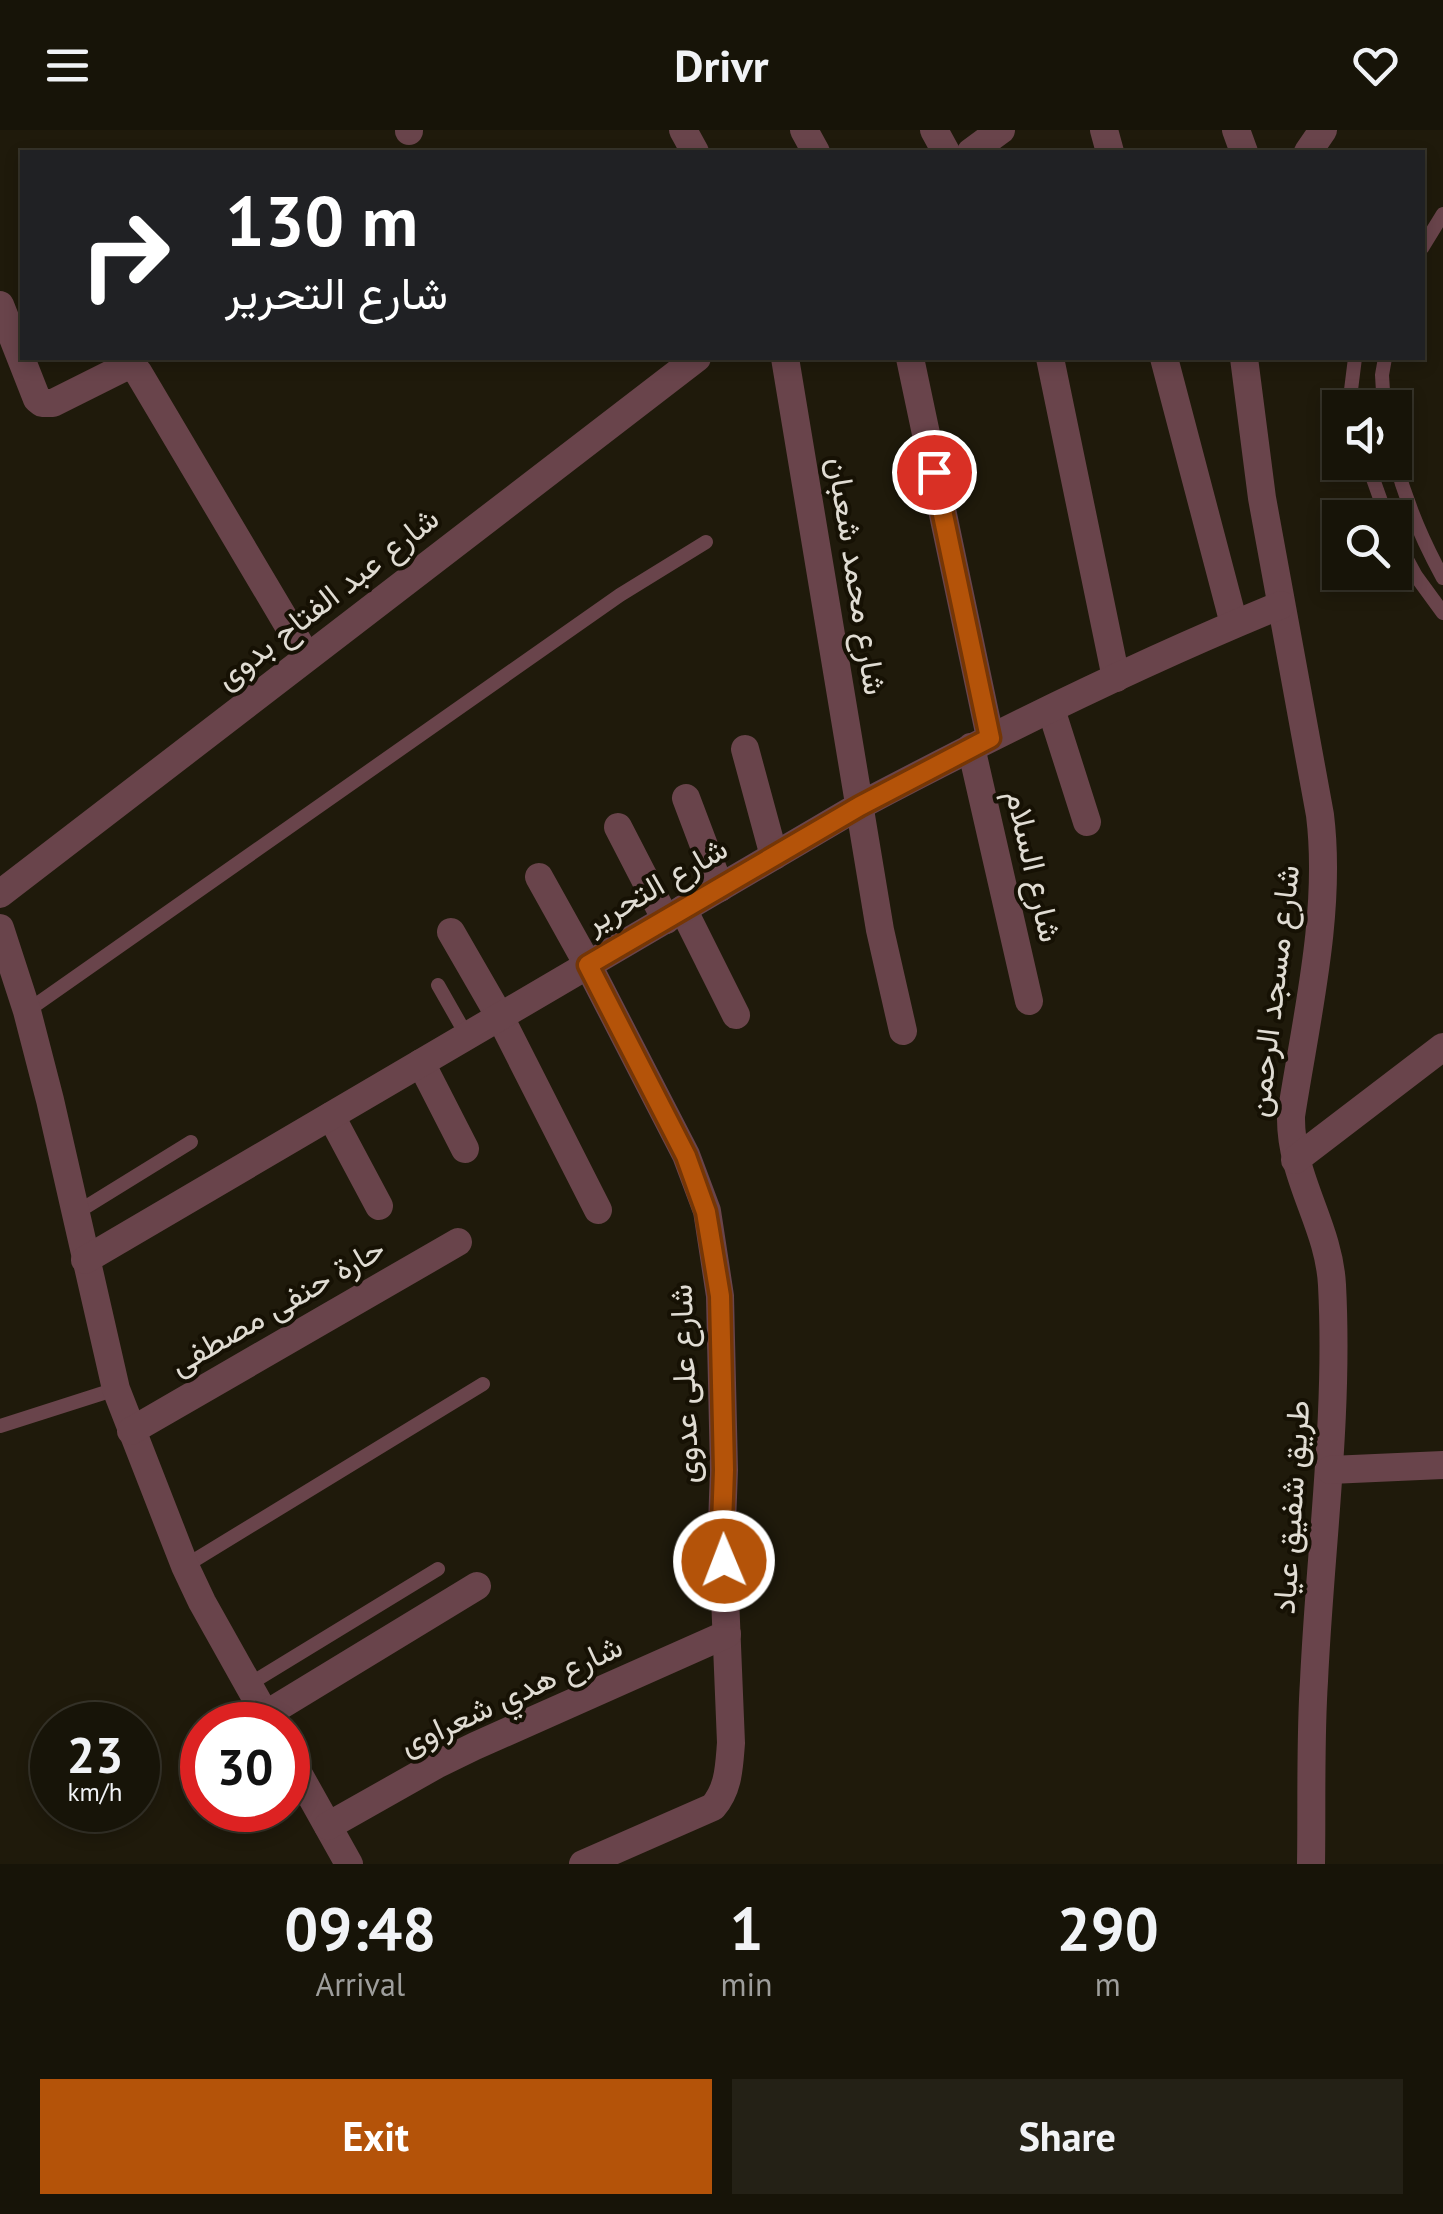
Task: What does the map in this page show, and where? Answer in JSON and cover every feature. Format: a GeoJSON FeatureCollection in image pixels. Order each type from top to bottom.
{"type":"FeatureCollection","features":[{"type":"Feature","properties":{"kind":"street"},"geometry":{"type":"LineString","coordinates":[[974,150],[1002,130]]}},
{"type":"Feature","properties":{"kind":"street"},"geometry":{"type":"LineString","coordinates":[[0,305],[20,354]]}},
{"type":"Feature","properties":{"kind":"street"},"geometry":{"type":"LineString","coordinates":[[22,360],[38,399],[48,404],[125,368],[138,372],[307,656]]}},
{"type":"Feature","properties":{"kind":"street","name":"شارع عبد الفتاح بدوى"},"geometry":{"type":"LineString","coordinates":[[0,894],[694,360]]}},
{"type":"Feature","properties":{"kind":"street","name":"شارع محمد شعبان"},"geometry":{"type":"LineString","coordinates":[[786,360],[880,930],[903,1031]]}},
{"type":"Feature","properties":{"kind":"street","name":"شارع السلام"},"geometry":{"type":"LineString","coordinates":[[910,360],[1029,1001]]}},
{"type":"Feature","properties":{"kind":"street"},"geometry":{"type":"LineString","coordinates":[[1050,360],[1116,678]]}},
{"type":"Feature","properties":{"kind":"street"},"geometry":{"type":"LineString","coordinates":[[1165,360],[1234,624]]}},
{"type":"Feature","properties":{"kind":"street","name":"شارع مسجد الرحمن"},"geometry":{"type":"LineString","coordinates":[[1244,360],[1262,498],[1325,852],[1318,941],[1291,1116],[1294,1160]]}},
{"type":"Feature","properties":{"kind":"street","name":"شارع التحرير"},"geometry":{"type":"LineString","coordinates":[[85,1260],[860,806],[981,742],[1281,605]]}},
{"type":"Feature","properties":{"kind":"street"},"geometry":{"type":"LineString","coordinates":[[1051,709],[1087,822]]}},
{"type":"Feature","properties":{"kind":"street"},"geometry":{"type":"LineString","coordinates":[[745,749],[774,856]]}},
{"type":"Feature","properties":{"kind":"street"},"geometry":{"type":"LineString","coordinates":[[686,798],[720,888]]}},
{"type":"Feature","properties":{"kind":"street"},"geometry":{"type":"LineString","coordinates":[[618,827],[736,1015]]}},
{"type":"Feature","properties":{"kind":"street","name":"شارع على عدوى"},"geometry":{"type":"LineString","coordinates":[[539,877],[686,1156],[706,1212],[720,1296],[722,1524],[731,1743],[728,1777],[723,1795],[713,1807],[583,1864]]}},
{"type":"Feature","properties":{"kind":"street"},"geometry":{"type":"LineString","coordinates":[[0,928],[6,962],[27,1011],[116,1389],[185,1566],[258,1702]]}},
{"type":"Feature","properties":{"kind":"street"},"geometry":{"type":"LineString","coordinates":[[452,932],[598,1210]]}},
{"type":"Feature","properties":{"kind":"street"},"geometry":{"type":"LineString","coordinates":[[1294,1160],[1443,1047]]}},
{"type":"Feature","properties":{"kind":"street"},"geometry":{"type":"LineString","coordinates":[[421,1063],[465,1149]]}},
{"type":"Feature","properties":{"kind":"street"},"geometry":{"type":"LineString","coordinates":[[330,1116],[379,1206]]}},
{"type":"Feature","properties":{"kind":"street","name":"طريق شفيق عياد"},"geometry":{"type":"LineString","coordinates":[[1294,1160],[1319,1228],[1332,1280],[1334,1399],[1314,1682],[1311,1864]]}},
{"type":"Feature","properties":{"kind":"street","name":"حارة حنفى مصطفى"},"geometry":{"type":"LineString","coordinates":[[131,1431],[458,1242]]}},
{"type":"Feature","properties":{"kind":"street"},"geometry":{"type":"LineString","coordinates":[[1330,1470],[1443,1465]]}},
{"type":"Feature","properties":{"kind":"street"},"geometry":{"type":"LineString","coordinates":[[296,1702],[477,1586]]}},
{"type":"Feature","properties":{"kind":"street","name":"شارع هدي شعراوى"},"geometry":{"type":"LineString","coordinates":[[328,1826],[475,1746],[727,1634]]}},
{"type":"Feature","properties":{"kind":"street"},"geometry":{"type":"LineString","coordinates":[[310,1794],[349,1864]]}},
{"type":"Feature","properties":{"kind":"lane"},"geometry":{"type":"LineString","coordinates":[[1425,245],[1443,214]]}},
{"type":"Feature","properties":{"kind":"lane"},"geometry":{"type":"LineString","coordinates":[[1351,390],[1355,360]]}},
{"type":"Feature","properties":{"kind":"lane"},"geometry":{"type":"LineString","coordinates":[[1383,390],[1385,360]]}},
{"type":"Feature","properties":{"kind":"lane"},"geometry":{"type":"LineString","coordinates":[[1401,480],[1419,532],[1443,578]]}},
{"type":"Feature","properties":{"kind":"lane"},"geometry":{"type":"LineString","coordinates":[[27,1011],[620,595],[706,542]]}},
{"type":"Feature","properties":{"kind":"lane"},"geometry":{"type":"LineString","coordinates":[[1412,568],[1443,613]]}},
{"type":"Feature","properties":{"kind":"lane"},"geometry":{"type":"LineString","coordinates":[[438,984],[468,1036]]}},
{"type":"Feature","properties":{"kind":"lane"},"geometry":{"type":"LineString","coordinates":[[76,1213],[191,1142]]}},
{"type":"Feature","properties":{"kind":"lane"},"geometry":{"type":"LineString","coordinates":[[185,1566],[483,1384]]}},
{"type":"Feature","properties":{"kind":"lane"},"geometry":{"type":"LineString","coordinates":[[0,1426],[116,1389]]}},
{"type":"Feature","properties":{"kind":"lane"},"geometry":{"type":"LineString","coordinates":[[248,1685],[438,1569]]}},
{"type":"Feature","properties":{"kind":"route"},"geometry":{"type":"LineString","coordinates":[[724,1561],[720,1296],[706,1212],[686,1156],[588,965],[860,806],[990,738],[934,472]]}}]}
